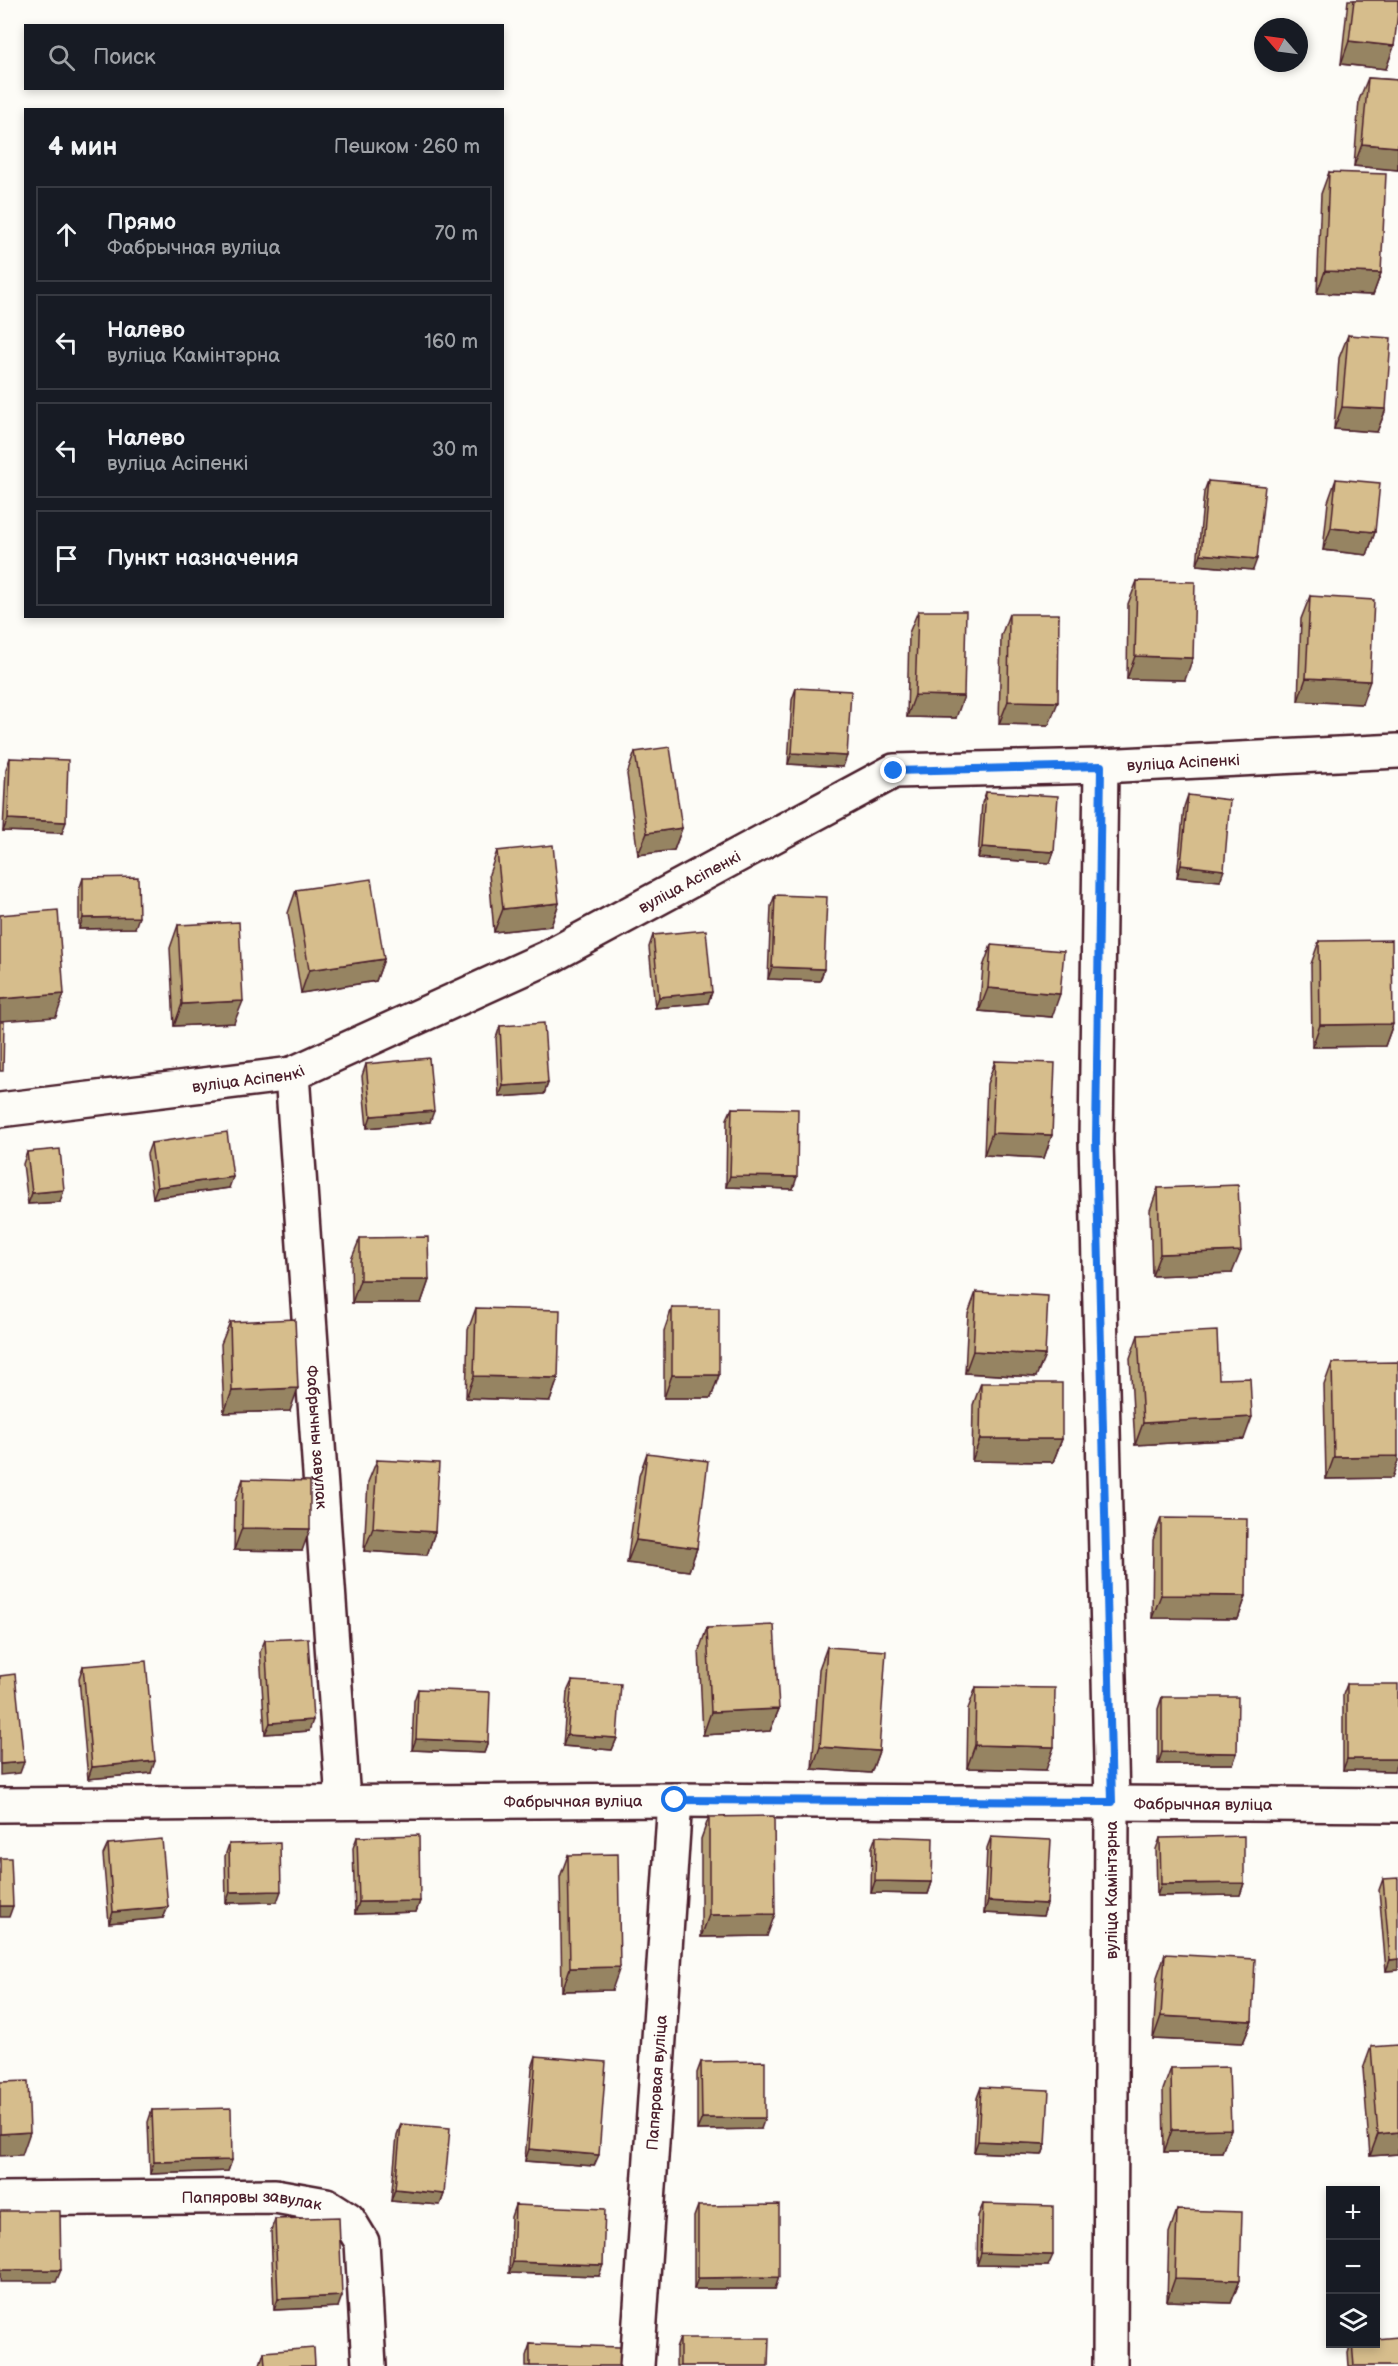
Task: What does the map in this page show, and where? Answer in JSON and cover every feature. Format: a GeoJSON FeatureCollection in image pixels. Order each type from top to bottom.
{"type":"FeatureCollection","features":[{"type":"Feature","properties":{"kind":"street","name":"вуліца Асіпенкі"},"geometry":{"type":"LineString","coordinates":[[0,1110],[292,1074],[547,958],[894,771],[1101,766],[1398,751]]}},
{"type":"Feature","properties":{"kind":"street","name":"вуліца Камінтэрна"},"geometry":{"type":"LineString","coordinates":[[1101,766],[1096,1140],[1112,1802],[1110,2366]]}},
{"type":"Feature","properties":{"kind":"street","name":"Фабрычны завулак"},"geometry":{"type":"LineString","coordinates":[[292,1074],[344,1802]]}},
{"type":"Feature","properties":{"kind":"street","name":"Фабрычная вуліца"},"geometry":{"type":"LineString","coordinates":[[0,1805],[675,1800],[1398,1805]]}},
{"type":"Feature","properties":{"kind":"street","name":"Папяровая вуліца"},"geometry":{"type":"LineString","coordinates":[[637,2366],[675,1800]]}},
{"type":"Feature","properties":{"kind":"street","name":"Папяровы завулак"},"geometry":{"type":"LineString","coordinates":[[0,2199],[274,2196],[326,2205],[348,2219],[362,2242],[369,2366]]}},
{"type":"Feature","properties":{"kind":"building"},"geometry":{"type":"Polygon","coordinates":[[[1354,0],[1398,0],[1394,46],[1349,41],[1354,0]]]}},
{"type":"Feature","properties":{"kind":"building"},"geometry":{"type":"Polygon","coordinates":[[[1368,78],[1398,80],[1398,147],[1362,144],[1368,78]]]}},
{"type":"Feature","properties":{"kind":"building"},"geometry":{"type":"Polygon","coordinates":[[[1329,172],[1386,174],[1381,273],[1325,271],[1329,172]]]}},
{"type":"Feature","properties":{"kind":"building"},"geometry":{"type":"Polygon","coordinates":[[[1348,335],[1391,338],[1386,409],[1342,407],[1348,335]]]}},
{"type":"Feature","properties":{"kind":"building"},"geometry":{"type":"Polygon","coordinates":[[[1336,479],[1380,483],[1375,532],[1331,528],[1336,479]]]}},
{"type":"Feature","properties":{"kind":"building"},"geometry":{"type":"Polygon","coordinates":[[[1208,481],[1265,486],[1257,559],[1201,554],[1208,481]]]}},
{"type":"Feature","properties":{"kind":"building"},"geometry":{"type":"Polygon","coordinates":[[[1137,581],[1195,582],[1193,658],[1135,656],[1137,581]]]}},
{"type":"Feature","properties":{"kind":"building"},"geometry":{"type":"Polygon","coordinates":[[[1310,596],[1374,600],[1370,681],[1306,678],[1310,596]]]}},
{"type":"Feature","properties":{"kind":"building"},"geometry":{"type":"Polygon","coordinates":[[[918,611],[966,611],[964,696],[915,695],[918,611]]]}},
{"type":"Feature","properties":{"kind":"building"},"geometry":{"type":"Polygon","coordinates":[[[1009,614],[1059,614],[1058,702],[1008,701],[1009,614]]]}},
{"type":"Feature","properties":{"kind":"building"},"geometry":{"type":"Polygon","coordinates":[[[796,688],[851,691],[847,756],[792,753],[796,688]]]}},
{"type":"Feature","properties":{"kind":"building"},"geometry":{"type":"Polygon","coordinates":[[[670,747],[682,828],[647,833],[635,752],[670,747]]]}},
{"type":"Feature","properties":{"kind":"building"},"geometry":{"type":"Polygon","coordinates":[[[10,758],[68,760],[66,822],[8,819],[10,758]]]}},
{"type":"Feature","properties":{"kind":"building"},"geometry":{"type":"Polygon","coordinates":[[[986,792],[1058,796],[1054,852],[982,847],[986,792]]]}},
{"type":"Feature","properties":{"kind":"building"},"geometry":{"type":"Polygon","coordinates":[[[1188,795],[1230,800],[1224,870],[1181,865],[1188,795]]]}},
{"type":"Feature","properties":{"kind":"building"},"geometry":{"type":"Polygon","coordinates":[[[553,845],[559,903],[503,909],[497,851],[553,845]]]}},
{"type":"Feature","properties":{"kind":"building"},"geometry":{"type":"Polygon","coordinates":[[[138,877],[139,917],[83,918],[83,878],[138,877]]]}},
{"type":"Feature","properties":{"kind":"building"},"geometry":{"type":"Polygon","coordinates":[[[371,879],[384,959],[309,970],[296,890],[371,879]]]}},
{"type":"Feature","properties":{"kind":"building"},"geometry":{"type":"Polygon","coordinates":[[[775,895],[827,897],[824,969],[772,967],[775,895]]]}},
{"type":"Feature","properties":{"kind":"building"},"geometry":{"type":"Polygon","coordinates":[[[58,910],[64,994],[0,999],[0,915],[58,910]]]}},
{"type":"Feature","properties":{"kind":"building"},"geometry":{"type":"Polygon","coordinates":[[[239,922],[243,1001],[182,1004],[178,925],[239,922]]]}},
{"type":"Feature","properties":{"kind":"building"},"geometry":{"type":"Polygon","coordinates":[[[706,930],[712,992],[659,997],[653,935],[706,930]]]}},
{"type":"Feature","properties":{"kind":"building"},"geometry":{"type":"Polygon","coordinates":[[[1392,940],[1393,1024],[1320,1025],[1319,941],[1392,940]]]}},
{"type":"Feature","properties":{"kind":"building"},"geometry":{"type":"Polygon","coordinates":[[[991,945],[1064,951],[1060,994],[988,988],[991,945]]]}},
{"type":"Feature","properties":{"kind":"building"},"geometry":{"type":"Polygon","coordinates":[[[0,1022],[4,1022],[3,1071],[0,1071],[0,1022]]]}},
{"type":"Feature","properties":{"kind":"building"},"geometry":{"type":"Polygon","coordinates":[[[544,1023],[548,1083],[503,1086],[500,1026],[544,1023]]]}},
{"type":"Feature","properties":{"kind":"building"},"geometry":{"type":"Polygon","coordinates":[[[429,1058],[434,1111],[371,1116],[366,1064],[429,1058]]]}},
{"type":"Feature","properties":{"kind":"building"},"geometry":{"type":"Polygon","coordinates":[[[995,1061],[1055,1063],[1052,1135],[992,1133],[995,1061]]]}},
{"type":"Feature","properties":{"kind":"building"},"geometry":{"type":"Polygon","coordinates":[[[732,1108],[798,1109],[797,1177],[730,1176],[732,1108]]]}},
{"type":"Feature","properties":{"kind":"building"},"geometry":{"type":"Polygon","coordinates":[[[227,1132],[233,1177],[157,1187],[151,1143],[227,1132]]]}},
{"type":"Feature","properties":{"kind":"building"},"geometry":{"type":"Polygon","coordinates":[[[60,1149],[64,1190],[32,1193],[27,1152],[60,1149]]]}},
{"type":"Feature","properties":{"kind":"building"},"geometry":{"type":"Polygon","coordinates":[[[1238,1185],[1241,1251],[1160,1254],[1158,1188],[1238,1185]]]}},
{"type":"Feature","properties":{"kind":"building"},"geometry":{"type":"Polygon","coordinates":[[[428,1237],[429,1280],[360,1280],[360,1238],[428,1237]]]}},
{"type":"Feature","properties":{"kind":"building"},"geometry":{"type":"Polygon","coordinates":[[[976,1292],[1048,1296],[1045,1355],[973,1351],[976,1292]]]}},
{"type":"Feature","properties":{"kind":"building"},"geometry":{"type":"Polygon","coordinates":[[[476,1308],[560,1310],[558,1378],[474,1376],[476,1308]]]}},
{"type":"Feature","properties":{"kind":"building"},"geometry":{"type":"Polygon","coordinates":[[[672,1308],[719,1308],[719,1375],[672,1375],[672,1308]]]}},
{"type":"Feature","properties":{"kind":"building"},"geometry":{"type":"Polygon","coordinates":[[[295,1319],[298,1388],[232,1391],[230,1322],[295,1319]]]}},
{"type":"Feature","properties":{"kind":"building"},"geometry":{"type":"Polygon","coordinates":[[[1217,1331],[1219,1379],[1250,1378],[1252,1417],[1143,1423],[1138,1335],[1217,1331]]]}},
{"type":"Feature","properties":{"kind":"building"},"geometry":{"type":"Polygon","coordinates":[[[1398,1362],[1398,1456],[1334,1457],[1332,1363],[1398,1362]]]}},
{"type":"Feature","properties":{"kind":"building"},"geometry":{"type":"Polygon","coordinates":[[[981,1383],[1062,1383],[1062,1439],[980,1439],[981,1383]]]}},
{"type":"Feature","properties":{"kind":"building"},"geometry":{"type":"Polygon","coordinates":[[[647,1453],[708,1461],[697,1548],[636,1540],[647,1453]]]}},
{"type":"Feature","properties":{"kind":"building"},"geometry":{"type":"Polygon","coordinates":[[[377,1460],[439,1463],[435,1532],[373,1528],[377,1460]]]}},
{"type":"Feature","properties":{"kind":"building"},"geometry":{"type":"Polygon","coordinates":[[[243,1479],[310,1481],[310,1529],[242,1528],[243,1479]]]}},
{"type":"Feature","properties":{"kind":"building"},"geometry":{"type":"Polygon","coordinates":[[[1161,1518],[1247,1519],[1246,1596],[1161,1595],[1161,1518]]]}},
{"type":"Feature","properties":{"kind":"building"},"geometry":{"type":"Polygon","coordinates":[[[774,1625],[779,1709],[711,1712],[707,1628],[774,1625]]]}},
{"type":"Feature","properties":{"kind":"building"},"geometry":{"type":"Polygon","coordinates":[[[308,1638],[313,1720],[270,1723],[265,1640],[308,1638]]]}},
{"type":"Feature","properties":{"kind":"building"},"geometry":{"type":"Polygon","coordinates":[[[827,1647],[886,1651],[879,1751],[820,1747],[827,1647]]]}},
{"type":"Feature","properties":{"kind":"building"},"geometry":{"type":"Polygon","coordinates":[[[146,1661],[155,1761],[92,1767],[83,1666],[146,1661]]]}},
{"type":"Feature","properties":{"kind":"building"},"geometry":{"type":"Polygon","coordinates":[[[15,1674],[24,1762],[0,1764],[0,1676],[15,1674]]]}},
{"type":"Feature","properties":{"kind":"building"},"geometry":{"type":"Polygon","coordinates":[[[572,1681],[621,1684],[617,1738],[567,1735],[572,1681]]]}},
{"type":"Feature","properties":{"kind":"building"},"geometry":{"type":"Polygon","coordinates":[[[1347,1684],[1398,1684],[1398,1759],[1347,1759],[1347,1684]]]}},
{"type":"Feature","properties":{"kind":"building"},"geometry":{"type":"Polygon","coordinates":[[[976,1687],[1055,1688],[1054,1747],[975,1745],[976,1687]]]}},
{"type":"Feature","properties":{"kind":"building"},"geometry":{"type":"Polygon","coordinates":[[[418,1689],[490,1692],[488,1742],[416,1739],[418,1689]]]}},
{"type":"Feature","properties":{"kind":"building"},"geometry":{"type":"Polygon","coordinates":[[[1162,1697],[1238,1697],[1237,1753],[1162,1752],[1162,1697]]]}},
{"type":"Feature","properties":{"kind":"building"},"geometry":{"type":"Polygon","coordinates":[[[774,1816],[775,1914],[709,1915],[709,1817],[774,1816]]]}},
{"type":"Feature","properties":{"kind":"building"},"geometry":{"type":"Polygon","coordinates":[[[419,1835],[420,1901],[359,1902],[357,1837],[419,1835]]]}},
{"type":"Feature","properties":{"kind":"building"},"geometry":{"type":"Polygon","coordinates":[[[876,1836],[933,1838],[932,1882],[875,1881],[876,1836]]]}},
{"type":"Feature","properties":{"kind":"building"},"geometry":{"type":"Polygon","coordinates":[[[1244,1836],[1244,1883],[1161,1884],[1160,1838],[1244,1836]]]}},
{"type":"Feature","properties":{"kind":"building"},"geometry":{"type":"Polygon","coordinates":[[[991,1837],[1051,1840],[1047,1904],[988,1901],[991,1837]]]}},
{"type":"Feature","properties":{"kind":"building"},"geometry":{"type":"Polygon","coordinates":[[[162,1839],[168,1907],[113,1912],[108,1844],[162,1839]]]}},
{"type":"Feature","properties":{"kind":"building"},"geometry":{"type":"Polygon","coordinates":[[[280,1843],[281,1891],[230,1892],[229,1844],[280,1843]]]}},
{"type":"Feature","properties":{"kind":"building"},"geometry":{"type":"Polygon","coordinates":[[[618,1854],[620,1967],[570,1968],[568,1855],[618,1854]]]}},
{"type":"Feature","properties":{"kind":"building"},"geometry":{"type":"Polygon","coordinates":[[[0,1858],[11,1858],[13,1906],[0,1906],[0,1858]]]}},
{"type":"Feature","properties":{"kind":"building"},"geometry":{"type":"Polygon","coordinates":[[[1398,1878],[1398,1959],[1390,1960],[1383,1879],[1398,1878]]]}},
{"type":"Feature","properties":{"kind":"building"},"geometry":{"type":"Polygon","coordinates":[[[1165,1954],[1255,1959],[1252,2021],[1161,2016],[1165,1954]]]}},
{"type":"Feature","properties":{"kind":"building"},"geometry":{"type":"Polygon","coordinates":[[[1398,2045],[1398,2132],[1378,2134],[1371,2047],[1398,2045]]]}},
{"type":"Feature","properties":{"kind":"building"},"geometry":{"type":"Polygon","coordinates":[[[536,2056],[606,2062],[599,2155],[529,2149],[536,2056]]]}},
{"type":"Feature","properties":{"kind":"building"},"geometry":{"type":"Polygon","coordinates":[[[765,2061],[765,2118],[702,2118],[701,2062],[765,2061]]]}},
{"type":"Feature","properties":{"kind":"building"},"geometry":{"type":"Polygon","coordinates":[[[1229,2067],[1231,2129],[1172,2130],[1171,2068],[1229,2067]]]}},
{"type":"Feature","properties":{"kind":"building"},"geometry":{"type":"Polygon","coordinates":[[[28,2081],[30,2132],[0,2134],[0,2082],[28,2081]]]}},
{"type":"Feature","properties":{"kind":"building"},"geometry":{"type":"Polygon","coordinates":[[[981,2087],[1049,2090],[1046,2144],[978,2141],[981,2087]]]}},
{"type":"Feature","properties":{"kind":"building"},"geometry":{"type":"Polygon","coordinates":[[[231,2108],[232,2160],[154,2162],[152,2110],[231,2108]]]}},
{"type":"Feature","properties":{"kind":"building"},"geometry":{"type":"Polygon","coordinates":[[[401,2124],[450,2128],[444,2194],[395,2189],[401,2124]]]}},
{"type":"Feature","properties":{"kind":"building"},"geometry":{"type":"Polygon","coordinates":[[[983,2204],[1053,2206],[1053,2255],[981,2253],[983,2204]]]}},
{"type":"Feature","properties":{"kind":"building"},"geometry":{"type":"Polygon","coordinates":[[[515,2205],[605,2209],[603,2265],[513,2262],[515,2205]]]}},
{"type":"Feature","properties":{"kind":"building"},"geometry":{"type":"Polygon","coordinates":[[[779,2205],[779,2277],[698,2278],[698,2206],[779,2205]]]}},
{"type":"Feature","properties":{"kind":"building"},"geometry":{"type":"Polygon","coordinates":[[[1177,2210],[1242,2212],[1240,2280],[1175,2278],[1177,2210]]]}},
{"type":"Feature","properties":{"kind":"building"},"geometry":{"type":"Polygon","coordinates":[[[0,2211],[60,2211],[61,2270],[0,2270],[0,2211]]]}},
{"type":"Feature","properties":{"kind":"building"},"geometry":{"type":"Polygon","coordinates":[[[339,2217],[342,2296],[278,2299],[275,2219],[339,2217]]]}},
{"type":"Feature","properties":{"kind":"building"},"geometry":{"type":"Polygon","coordinates":[[[1398,2337],[1398,2366],[1354,2366],[1352,2348],[1380,2348],[1380,2339],[1398,2337]]]}},
{"type":"Feature","properties":{"kind":"building"},"geometry":{"type":"Polygon","coordinates":[[[680,2338],[769,2338],[768,2366],[680,2366],[680,2338]]]}},
{"type":"Feature","properties":{"kind":"building"},"geometry":{"type":"Polygon","coordinates":[[[530,2344],[620,2347],[619,2366],[530,2366],[530,2344]]]}},
{"type":"Feature","properties":{"kind":"building"},"geometry":{"type":"Polygon","coordinates":[[[314,2348],[315,2366],[265,2366],[264,2352],[314,2348]]]}},
{"type":"Feature","properties":{"kind":"route"},"geometry":{"type":"LineString","coordinates":[[675,1800],[1112,1802],[1096,1140],[1101,766],[894,771]]}}]}
